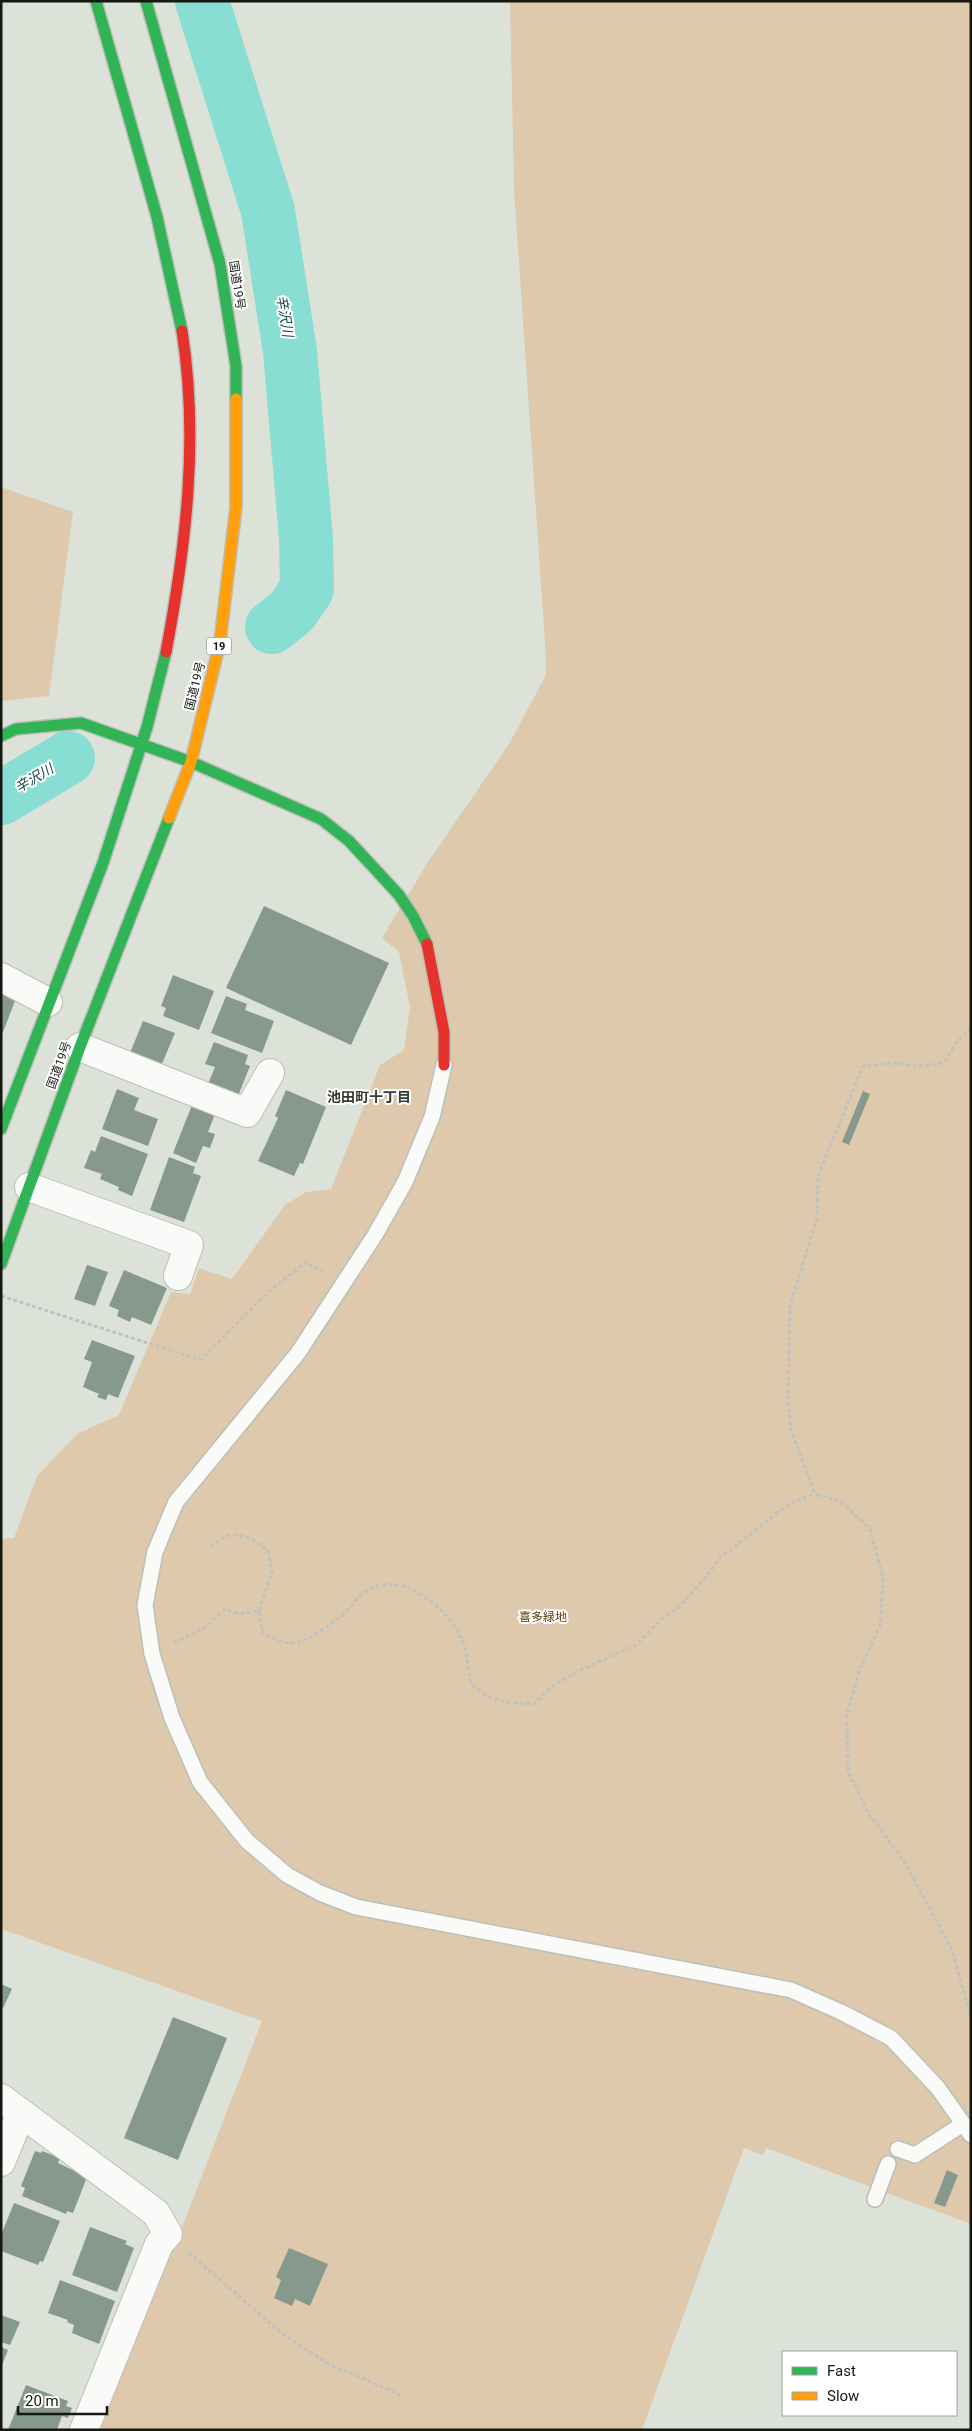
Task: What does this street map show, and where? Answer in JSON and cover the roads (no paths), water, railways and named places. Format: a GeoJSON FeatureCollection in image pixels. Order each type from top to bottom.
{"type":"FeatureCollection","features":[{"type":"Feature","properties":{"kind":"main road"},"geometry":{"type":"LineString","coordinates":[[1,1129],[48,1002],[95,885],[142,744],[163,666],[179,586],[189,489],[188,388],[181,328],[165,248],[120,78],[96,1]]}},
{"type":"Feature","properties":{"kind":"main road","name":"国道19号"},"geometry":{"type":"LineString","coordinates":[[1,1264],[80,1047],[191,762],[220,642],[234,526],[236,507],[236,366],[220,264],[146,1]]}},
{"type":"Feature","properties":{"kind":"main road"},"geometry":{"type":"LineString","coordinates":[[1,736],[16,729],[81,723],[191,762],[286,802],[321,819],[349,841],[399,895],[413,916],[426,942],[439,998],[444,1032],[444,1065]]}},
{"type":"Feature","properties":{"kind":"street"},"geometry":{"type":"LineString","coordinates":[[1,977],[48,1002]]}},
{"type":"Feature","properties":{"kind":"street"},"geometry":{"type":"LineString","coordinates":[[80,1047],[247,1113],[270,1073]]}},
{"type":"Feature","properties":{"kind":"street"},"geometry":{"type":"LineString","coordinates":[[30,1186],[189,1245],[178,1276]]}},
{"type":"Feature","properties":{"kind":"street"},"geometry":{"type":"LineString","coordinates":[[1,2162],[11,2105],[156,2212],[168,2234],[159,2244],[84,2430]]}},
{"type":"Feature","properties":{"kind":"lane"},"geometry":{"type":"LineString","coordinates":[[444,1065],[432,1117],[405,1182],[375,1235],[298,1353],[176,1502],[155,1552],[145,1605],[147,1625],[152,1654],[172,1718],[200,1782],[246,1841],[288,1874],[320,1893],[356,1907],[791,1990],[841,2012],[890,2038],[938,2088],[967,2129],[915,2155],[898,2149]]}},
{"type":"Feature","properties":{"kind":"lane"},"geometry":{"type":"LineString","coordinates":[[875,2199],[888,2164]]}},
{"type":"Feature","properties":{"kind":"waterway","name":"辛沢川"},"geometry":{"type":"LineString","coordinates":[[202,1],[268,211],[290,351],[306,539],[307,589],[292,611],[272,627]]}},
{"type":"Feature","properties":{"kind":"waterway","name":"辛沢川"},"geometry":{"type":"LineString","coordinates":[[1,798],[68,758]]}},
{"type":"Feature","properties":{"kind":"district","name":"池田町十丁目"},"geometry":{"type":"Point","coordinates":[369,1097]}},
{"type":"Feature","properties":{"kind":"park label","name":"喜多緑地"},"geometry":{"type":"Point","coordinates":[543,1617]}}]}
